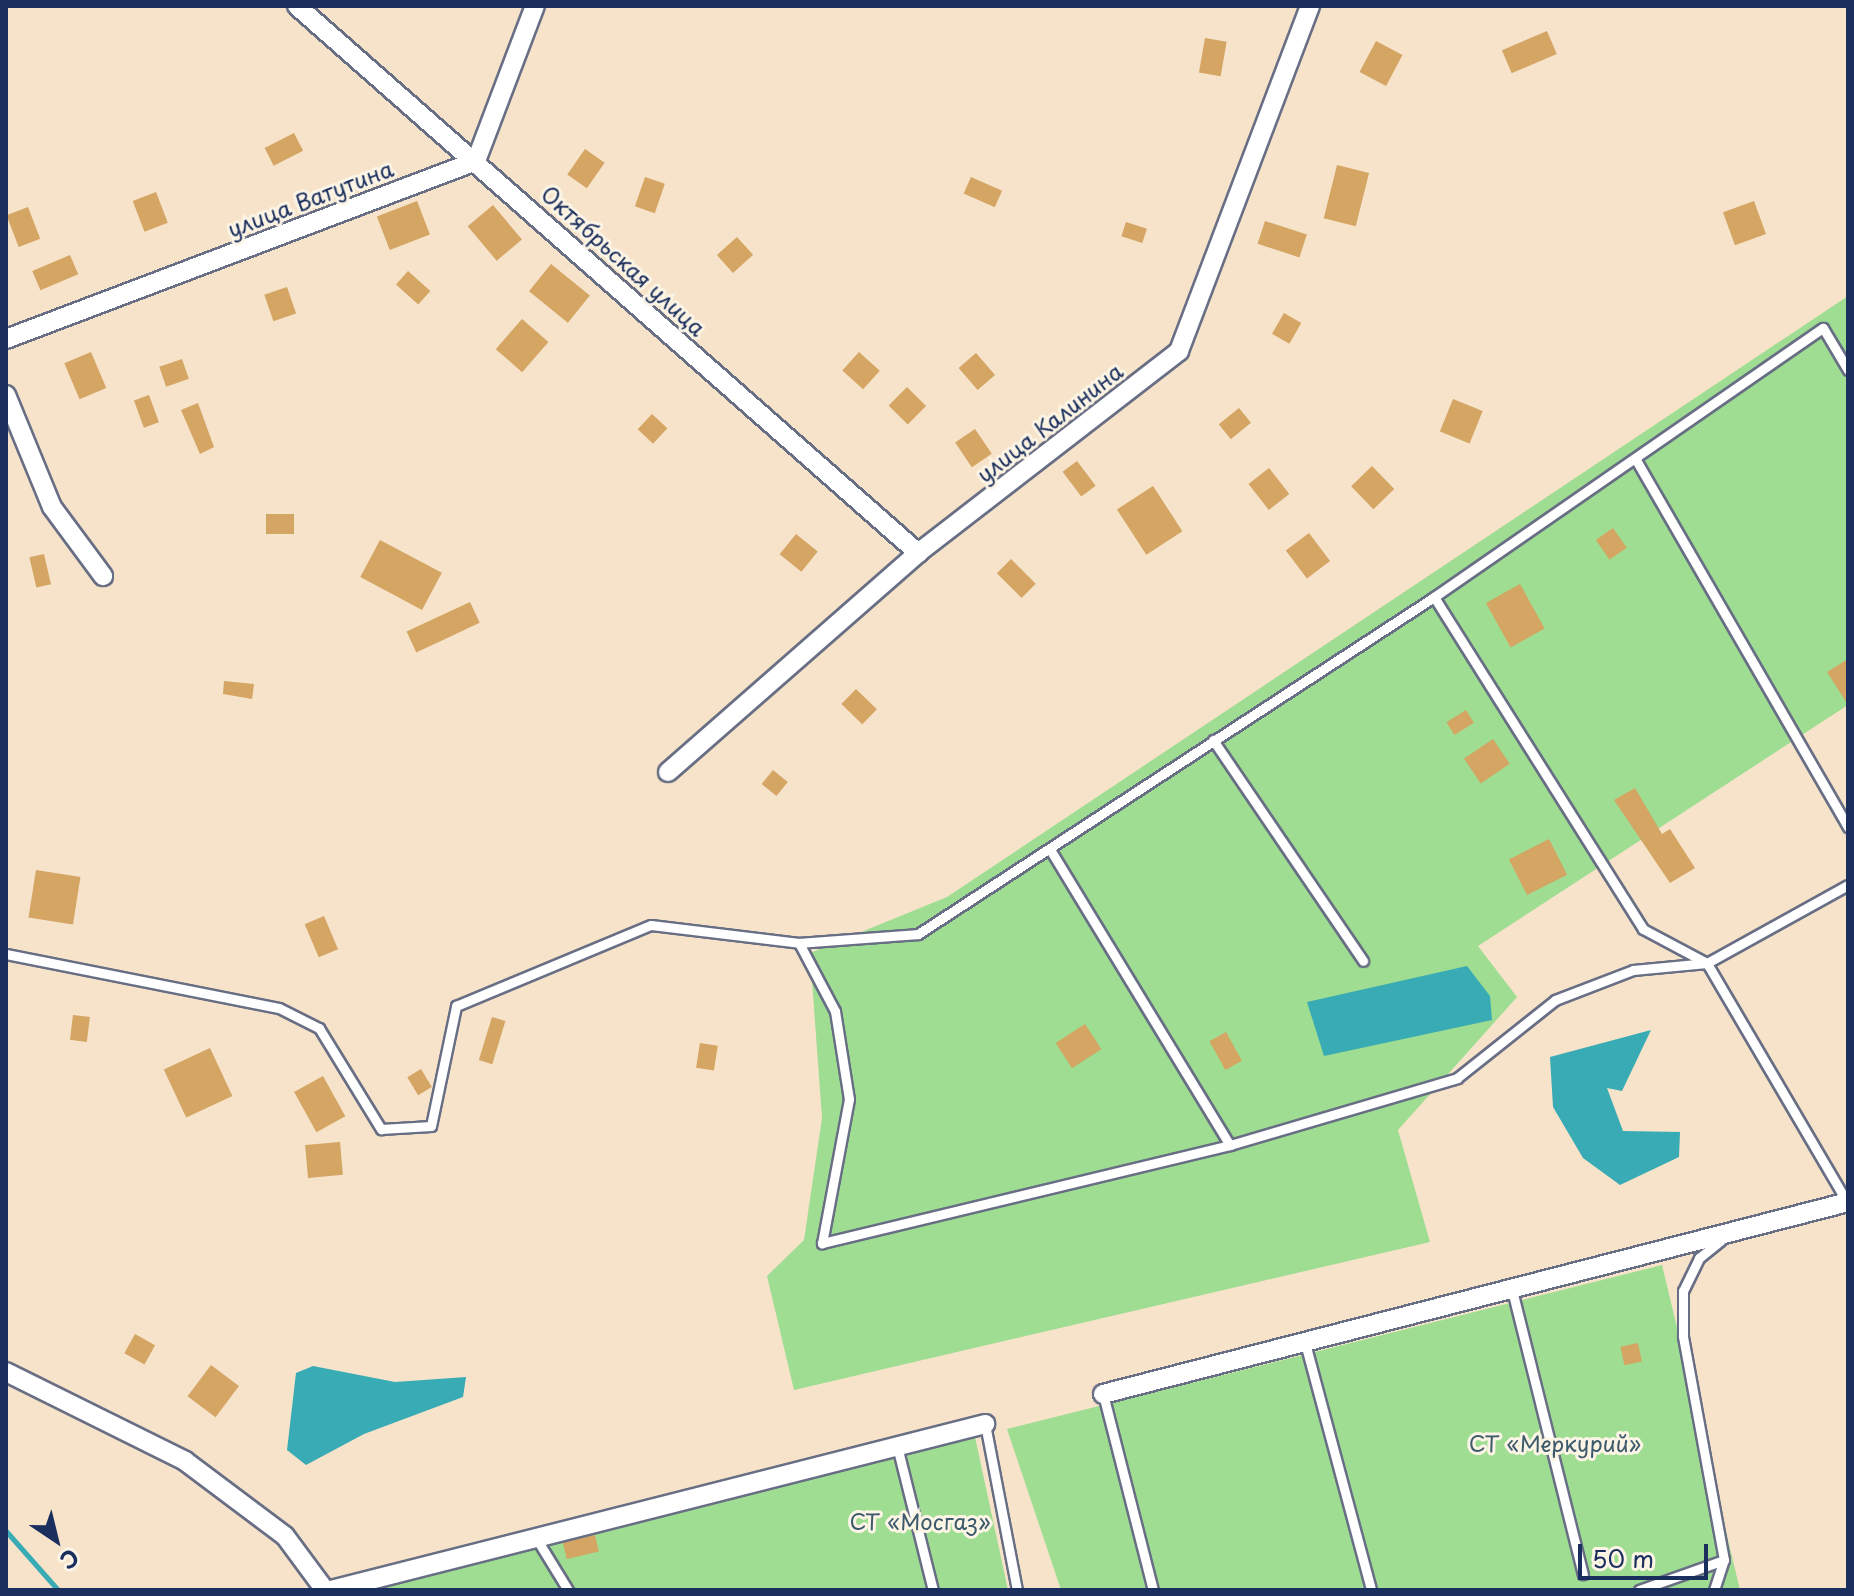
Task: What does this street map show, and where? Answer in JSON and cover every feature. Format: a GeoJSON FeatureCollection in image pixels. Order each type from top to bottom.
{"type":"FeatureCollection","features":[{"type":"Feature","properties":{"kind":"street","name":"Октябрьская улица"},"geometry":{"type":"LineString","coordinates":[[297,6],[918,553]]}},
{"type":"Feature","properties":{"kind":"street"},"geometry":{"type":"LineString","coordinates":[[476,161],[535,6]]}},
{"type":"Feature","properties":{"kind":"street","name":"улица Калинина"},"geometry":{"type":"LineString","coordinates":[[668,772],[918,553],[1179,351],[1310,6]]}},
{"type":"Feature","properties":{"kind":"street","name":"улица Ватутина"},"geometry":{"type":"LineString","coordinates":[[6,339],[476,161]]}},
{"type":"Feature","properties":{"kind":"street"},"geometry":{"type":"LineString","coordinates":[[6,395],[52,507],[103,576]]}},
{"type":"Feature","properties":{"kind":"street"},"geometry":{"type":"LineString","coordinates":[[1103,1394],[1848,1202]]}},
{"type":"Feature","properties":{"kind":"street"},"geometry":{"type":"LineString","coordinates":[[6,1372],[185,1461],[285,1536],[328,1590],[533,1534],[985,1424]]}},
{"type":"Feature","properties":{"kind":"lane"},"geometry":{"type":"LineString","coordinates":[[6,954],[279,1008],[319,1028],[381,1129],[431,1126],[456,1006],[651,925],[799,943],[918,934],[1051,851],[1213,740],[1434,597],[1823,328],[1848,370]]}},
{"type":"Feature","properties":{"kind":"lane"},"geometry":{"type":"LineString","coordinates":[[1636,460],[1848,827]]}},
{"type":"Feature","properties":{"kind":"lane"},"geometry":{"type":"LineString","coordinates":[[1434,597],[1643,929],[1707,963],[1848,1202]]}},
{"type":"Feature","properties":{"kind":"lane"},"geometry":{"type":"LineString","coordinates":[[1213,740],[1363,961]]}},
{"type":"Feature","properties":{"kind":"lane"},"geometry":{"type":"LineString","coordinates":[[1051,851],[1230,1145]]}},
{"type":"Feature","properties":{"kind":"lane"},"geometry":{"type":"LineString","coordinates":[[799,943],[835,1011],[849,1099],[822,1243],[1230,1145],[1457,1078],[1515,1026],[1568,995],[1633,970],[1707,963],[1848,885]]}},
{"type":"Feature","properties":{"kind":"lane"},"geometry":{"type":"LineString","coordinates":[[1714,1590],[1724,1560],[1683,1336],[1683,1291],[1699,1258],[1727,1235]]}},
{"type":"Feature","properties":{"kind":"lane"},"geometry":{"type":"LineString","coordinates":[[1512,1290],[1583,1574]]}},
{"type":"Feature","properties":{"kind":"lane"},"geometry":{"type":"LineString","coordinates":[[1305,1343],[1371,1590]]}},
{"type":"Feature","properties":{"kind":"lane"},"geometry":{"type":"LineString","coordinates":[[1103,1394],[1153,1590]]}},
{"type":"Feature","properties":{"kind":"lane"},"geometry":{"type":"LineString","coordinates":[[985,1424],[1017,1590]]}},
{"type":"Feature","properties":{"kind":"lane"},"geometry":{"type":"LineString","coordinates":[[897,1446],[933,1590]]}},
{"type":"Feature","properties":{"kind":"lane"},"geometry":{"type":"LineString","coordinates":[[533,1534],[568,1590]]}},
{"type":"Feature","properties":{"kind":"lane"},"geometry":{"type":"LineString","coordinates":[[1639,1590],[1724,1560]]}},
{"type":"Feature","properties":{"kind":"green space"},"geometry":{"type":"Polygon","coordinates":[[[1848,296],[1848,705],[1478,946],[1517,997],[1398,1130],[1430,1242],[794,1390],[767,1276],[804,1240],[822,1118],[810,953],[947,897],[1848,296]]]}},
{"type":"Feature","properties":{"kind":"green space","name":"СТ «Меркурий»"},"geometry":{"type":"Polygon","coordinates":[[[1662,1265],[1740,1590],[1061,1590],[1007,1429],[1662,1265]]]}},
{"type":"Feature","properties":{"kind":"green space","name":"СТ «Мосгаз»"},"geometry":{"type":"Polygon","coordinates":[[[975,1437],[1008,1590],[359,1590],[595,1531],[975,1437]]]}},
{"type":"Feature","properties":{"kind":"water"},"geometry":{"type":"Polygon","coordinates":[[[1467,966],[1490,996],[1492,1020],[1324,1056],[1307,1002],[1467,966]]]}},
{"type":"Feature","properties":{"kind":"water"},"geometry":{"type":"Polygon","coordinates":[[[1651,1030],[1622,1091],[1607,1088],[1623,1131],[1680,1132],[1679,1157],[1620,1185],[1583,1158],[1553,1107],[1550,1057],[1651,1030]]]}},
{"type":"Feature","properties":{"kind":"water"},"geometry":{"type":"Polygon","coordinates":[[[313,1366],[395,1382],[466,1377],[463,1397],[364,1434],[306,1465],[287,1450],[296,1373],[313,1366]]]}},
{"type":"Feature","properties":{"kind":"building"},"geometry":{"type":"Polygon","coordinates":[[[1547,31],[1557,54],[1512,73],[1502,50],[1547,31]]]}},
{"type":"Feature","properties":{"kind":"building"},"geometry":{"type":"Polygon","coordinates":[[[1205,38],[1227,42],[1221,76],[1199,72],[1205,38]]]}},
{"type":"Feature","properties":{"kind":"building"},"geometry":{"type":"Polygon","coordinates":[[[1376,41],[1402,55],[1386,86],[1360,72],[1376,41]]]}},
{"type":"Feature","properties":{"kind":"building"},"geometry":{"type":"Polygon","coordinates":[[[294,133],[303,151],[274,166],[265,148],[294,133]]]}},
{"type":"Feature","properties":{"kind":"building"},"geometry":{"type":"Polygon","coordinates":[[[585,149],[605,163],[587,188],[567,174],[585,149]]]}},
{"type":"Feature","properties":{"kind":"building"},"geometry":{"type":"Polygon","coordinates":[[[1337,165],[1369,173],[1356,226],[1324,218],[1337,165]]]}},
{"type":"Feature","properties":{"kind":"building"},"geometry":{"type":"Polygon","coordinates":[[[645,177],[665,184],[655,213],[635,206],[645,177]]]}},
{"type":"Feature","properties":{"kind":"building"},"geometry":{"type":"Polygon","coordinates":[[[971,177],[1002,191],[995,207],[964,193],[971,177]]]}},
{"type":"Feature","properties":{"kind":"building"},"geometry":{"type":"Polygon","coordinates":[[[156,192],[168,223],[144,232],[133,201],[156,192]]]}},
{"type":"Feature","properties":{"kind":"building"},"geometry":{"type":"Polygon","coordinates":[[[417,201],[430,235],[390,250],[377,216],[417,201]]]}},
{"type":"Feature","properties":{"kind":"building"},"geometry":{"type":"Polygon","coordinates":[[[1754,201],[1766,234],[1735,245],[1723,212],[1754,201]]]}},
{"type":"Feature","properties":{"kind":"building"},"geometry":{"type":"Polygon","coordinates":[[[493,205],[522,239],[497,261],[468,226],[493,205]]]}},
{"type":"Feature","properties":{"kind":"building"},"geometry":{"type":"Polygon","coordinates":[[[28,207],[40,239],[19,247],[7,215],[28,207]]]}},
{"type":"Feature","properties":{"kind":"building"},"geometry":{"type":"Polygon","coordinates":[[[1265,221],[1307,235],[1299,257],[1258,244],[1265,221]]]}},
{"type":"Feature","properties":{"kind":"building"},"geometry":{"type":"Polygon","coordinates":[[[1126,222],[1147,229],[1142,243],[1121,236],[1126,222]]]}},
{"type":"Feature","properties":{"kind":"building"},"geometry":{"type":"Polygon","coordinates":[[[737,237],[753,255],[733,273],[717,255],[737,237]]]}},
{"type":"Feature","properties":{"kind":"building"},"geometry":{"type":"Polygon","coordinates":[[[70,255],[78,274],[40,290],[32,271],[70,255]]]}},
{"type":"Feature","properties":{"kind":"building"},"geometry":{"type":"Polygon","coordinates":[[[551,264],[590,295],[568,323],[529,291],[551,264]]]}},
{"type":"Feature","properties":{"kind":"building"},"geometry":{"type":"Polygon","coordinates":[[[408,271],[430,291],[418,304],[396,284],[408,271]]]}},
{"type":"Feature","properties":{"kind":"building"},"geometry":{"type":"Polygon","coordinates":[[[287,287],[296,313],[273,321],[264,295],[287,287]]]}},
{"type":"Feature","properties":{"kind":"building"},"geometry":{"type":"Polygon","coordinates":[[[1284,313],[1301,323],[1289,344],[1272,334],[1284,313]]]}},
{"type":"Feature","properties":{"kind":"building"},"geometry":{"type":"Polygon","coordinates":[[[522,319],[548,342],[522,372],[496,349],[522,319]]]}},
{"type":"Feature","properties":{"kind":"building"},"geometry":{"type":"Polygon","coordinates":[[[91,352],[106,388],[80,399],[64,363],[91,352]]]}},
{"type":"Feature","properties":{"kind":"building"},"geometry":{"type":"Polygon","coordinates":[[[859,352],[880,371],[863,389],[842,371],[859,352]]]}},
{"type":"Feature","properties":{"kind":"building"},"geometry":{"type":"Polygon","coordinates":[[[976,353],[995,375],[978,390],[959,368],[976,353]]]}},
{"type":"Feature","properties":{"kind":"building"},"geometry":{"type":"Polygon","coordinates":[[[182,359],[189,379],[166,387],[159,367],[182,359]]]}},
{"type":"Feature","properties":{"kind":"building"},"geometry":{"type":"Polygon","coordinates":[[[907,387],[926,406],[908,424],[889,405],[907,387]]]}},
{"type":"Feature","properties":{"kind":"building"},"geometry":{"type":"Polygon","coordinates":[[[149,395],[159,422],[144,428],[134,400],[149,395]]]}},
{"type":"Feature","properties":{"kind":"building"},"geometry":{"type":"Polygon","coordinates":[[[1453,399],[1483,411],[1470,443],[1440,431],[1453,399]]]}},
{"type":"Feature","properties":{"kind":"building"},"geometry":{"type":"Polygon","coordinates":[[[198,403],[214,447],[200,454],[181,410],[198,403]]]}},
{"type":"Feature","properties":{"kind":"building"},"geometry":{"type":"Polygon","coordinates":[[[1239,408],[1251,423],[1231,439],[1219,424],[1239,408]]]}},
{"type":"Feature","properties":{"kind":"building"},"geometry":{"type":"Polygon","coordinates":[[[652,414],[667,428],[653,444],[638,429],[652,414]]]}},
{"type":"Feature","properties":{"kind":"building"},"geometry":{"type":"Polygon","coordinates":[[[975,429],[992,454],[972,467],[955,442],[975,429]]]}},
{"type":"Feature","properties":{"kind":"building"},"geometry":{"type":"Polygon","coordinates":[[[1077,461],[1096,486],[1081,497],[1063,472],[1077,461]]]}},
{"type":"Feature","properties":{"kind":"building"},"geometry":{"type":"Polygon","coordinates":[[[1372,466],[1394,489],[1373,509],[1351,486],[1372,466]]]}},
{"type":"Feature","properties":{"kind":"building"},"geometry":{"type":"Polygon","coordinates":[[[1269,468],[1289,494],[1269,510],[1249,484],[1269,468]]]}},
{"type":"Feature","properties":{"kind":"building"},"geometry":{"type":"Polygon","coordinates":[[[1153,486],[1182,531],[1146,555],[1117,509],[1153,486]]]}},
{"type":"Feature","properties":{"kind":"building"},"geometry":{"type":"Polygon","coordinates":[[[266,514],[294,514],[294,534],[266,534],[266,514]]]}},
{"type":"Feature","properties":{"kind":"building"},"geometry":{"type":"Polygon","coordinates":[[[1613,528],[1627,548],[1610,560],[1596,540],[1613,528]]]}},
{"type":"Feature","properties":{"kind":"building"},"geometry":{"type":"Polygon","coordinates":[[[1309,533],[1330,561],[1307,578],[1286,550],[1309,533]]]}},
{"type":"Feature","properties":{"kind":"building"},"geometry":{"type":"Polygon","coordinates":[[[796,534],[818,552],[801,572],[780,554],[796,534]]]}},
{"type":"Feature","properties":{"kind":"building"},"geometry":{"type":"Polygon","coordinates":[[[380,540],[442,573],[422,610],[360,577],[380,540]]]}},
{"type":"Feature","properties":{"kind":"building"},"geometry":{"type":"Polygon","coordinates":[[[44,554],[51,584],[36,588],[29,557],[44,554]]]}},
{"type":"Feature","properties":{"kind":"building"},"geometry":{"type":"Polygon","coordinates":[[[1011,559],[1036,584],[1022,598],[997,573],[1011,559]]]}},
{"type":"Feature","properties":{"kind":"building"},"geometry":{"type":"Polygon","coordinates":[[[1520,584],[1545,629],[1511,648],[1486,603],[1520,584]]]}},
{"type":"Feature","properties":{"kind":"building"},"geometry":{"type":"Polygon","coordinates":[[[470,602],[480,623],[416,652],[407,632],[470,602]]]}},
{"type":"Feature","properties":{"kind":"building"},"geometry":{"type":"Polygon","coordinates":[[[1848,659],[1848,705],[1827,672],[1848,659]]]}},
{"type":"Feature","properties":{"kind":"building"},"geometry":{"type":"Polygon","coordinates":[[[224,681],[254,684],[252,699],[223,694],[224,681]]]}},
{"type":"Feature","properties":{"kind":"building"},"geometry":{"type":"Polygon","coordinates":[[[856,689],[877,709],[862,724],[841,704],[856,689]]]}},
{"type":"Feature","properties":{"kind":"building"},"geometry":{"type":"Polygon","coordinates":[[[1466,710],[1474,723],[1454,735],[1446,722],[1466,710]]]}},
{"type":"Feature","properties":{"kind":"building"},"geometry":{"type":"Polygon","coordinates":[[[1493,739],[1510,764],[1481,783],[1464,759],[1493,739]]]}},
{"type":"Feature","properties":{"kind":"building"},"geometry":{"type":"Polygon","coordinates":[[[773,770],[788,782],[776,796],[762,784],[773,770]]]}},
{"type":"Feature","properties":{"kind":"building"},"geometry":{"type":"Polygon","coordinates":[[[1635,788],[1662,834],[1670,829],[1695,868],[1670,883],[1614,800],[1635,788]]]}},
{"type":"Feature","properties":{"kind":"building"},"geometry":{"type":"Polygon","coordinates":[[[1549,839],[1567,875],[1527,895],[1509,859],[1549,839]]]}},
{"type":"Feature","properties":{"kind":"building"},"geometry":{"type":"Polygon","coordinates":[[[36,870],[80,877],[73,924],[28,917],[36,870]]]}},
{"type":"Feature","properties":{"kind":"building"},"geometry":{"type":"Polygon","coordinates":[[[324,916],[338,949],[319,957],[305,924],[324,916]]]}},
{"type":"Feature","properties":{"kind":"building"},"geometry":{"type":"Polygon","coordinates":[[[73,1015],[90,1017],[87,1042],[70,1040],[73,1015]]]}},
{"type":"Feature","properties":{"kind":"building"},"geometry":{"type":"Polygon","coordinates":[[[492,1017],[505,1021],[492,1064],[479,1060],[492,1017]]]}},
{"type":"Feature","properties":{"kind":"building"},"geometry":{"type":"Polygon","coordinates":[[[1085,1024],[1101,1049],[1072,1068],[1056,1043],[1085,1024]]]}},
{"type":"Feature","properties":{"kind":"building"},"geometry":{"type":"Polygon","coordinates":[[[1226,1032],[1242,1061],[1225,1070],[1209,1041],[1226,1032]]]}},
{"type":"Feature","properties":{"kind":"building"},"geometry":{"type":"Polygon","coordinates":[[[700,1043],[718,1046],[714,1071],[696,1068],[700,1043]]]}},
{"type":"Feature","properties":{"kind":"building"},"geometry":{"type":"Polygon","coordinates":[[[210,1048],[232,1096],[186,1118],[164,1070],[210,1048]]]}},
{"type":"Feature","properties":{"kind":"building"},"geometry":{"type":"Polygon","coordinates":[[[421,1069],[432,1087],[418,1095],[407,1077],[421,1069]]]}},
{"type":"Feature","properties":{"kind":"building"},"geometry":{"type":"Polygon","coordinates":[[[323,1076],[345,1116],[316,1132],[294,1092],[323,1076]]]}},
{"type":"Feature","properties":{"kind":"building"},"geometry":{"type":"Polygon","coordinates":[[[340,1142],[343,1175],[308,1178],[305,1145],[340,1142]]]}},
{"type":"Feature","properties":{"kind":"building"},"geometry":{"type":"Polygon","coordinates":[[[135,1334],[155,1345],[144,1364],[124,1353],[135,1334]]]}},
{"type":"Feature","properties":{"kind":"building"},"geometry":{"type":"Polygon","coordinates":[[[1638,1343],[1642,1362],[1624,1365],[1620,1347],[1638,1343]]]}},
{"type":"Feature","properties":{"kind":"building"},"geometry":{"type":"Polygon","coordinates":[[[211,1365],[239,1386],[215,1417],[188,1396],[211,1365]]]}},
{"type":"Feature","properties":{"kind":"building"},"geometry":{"type":"Polygon","coordinates":[[[595,1535],[599,1552],[567,1559],[563,1542],[595,1535]]]}},
{"type":"Feature","properties":{"kind":"waterway"},"geometry":{"type":"LineString","coordinates":[[6,1531],[58,1590]]}}]}
